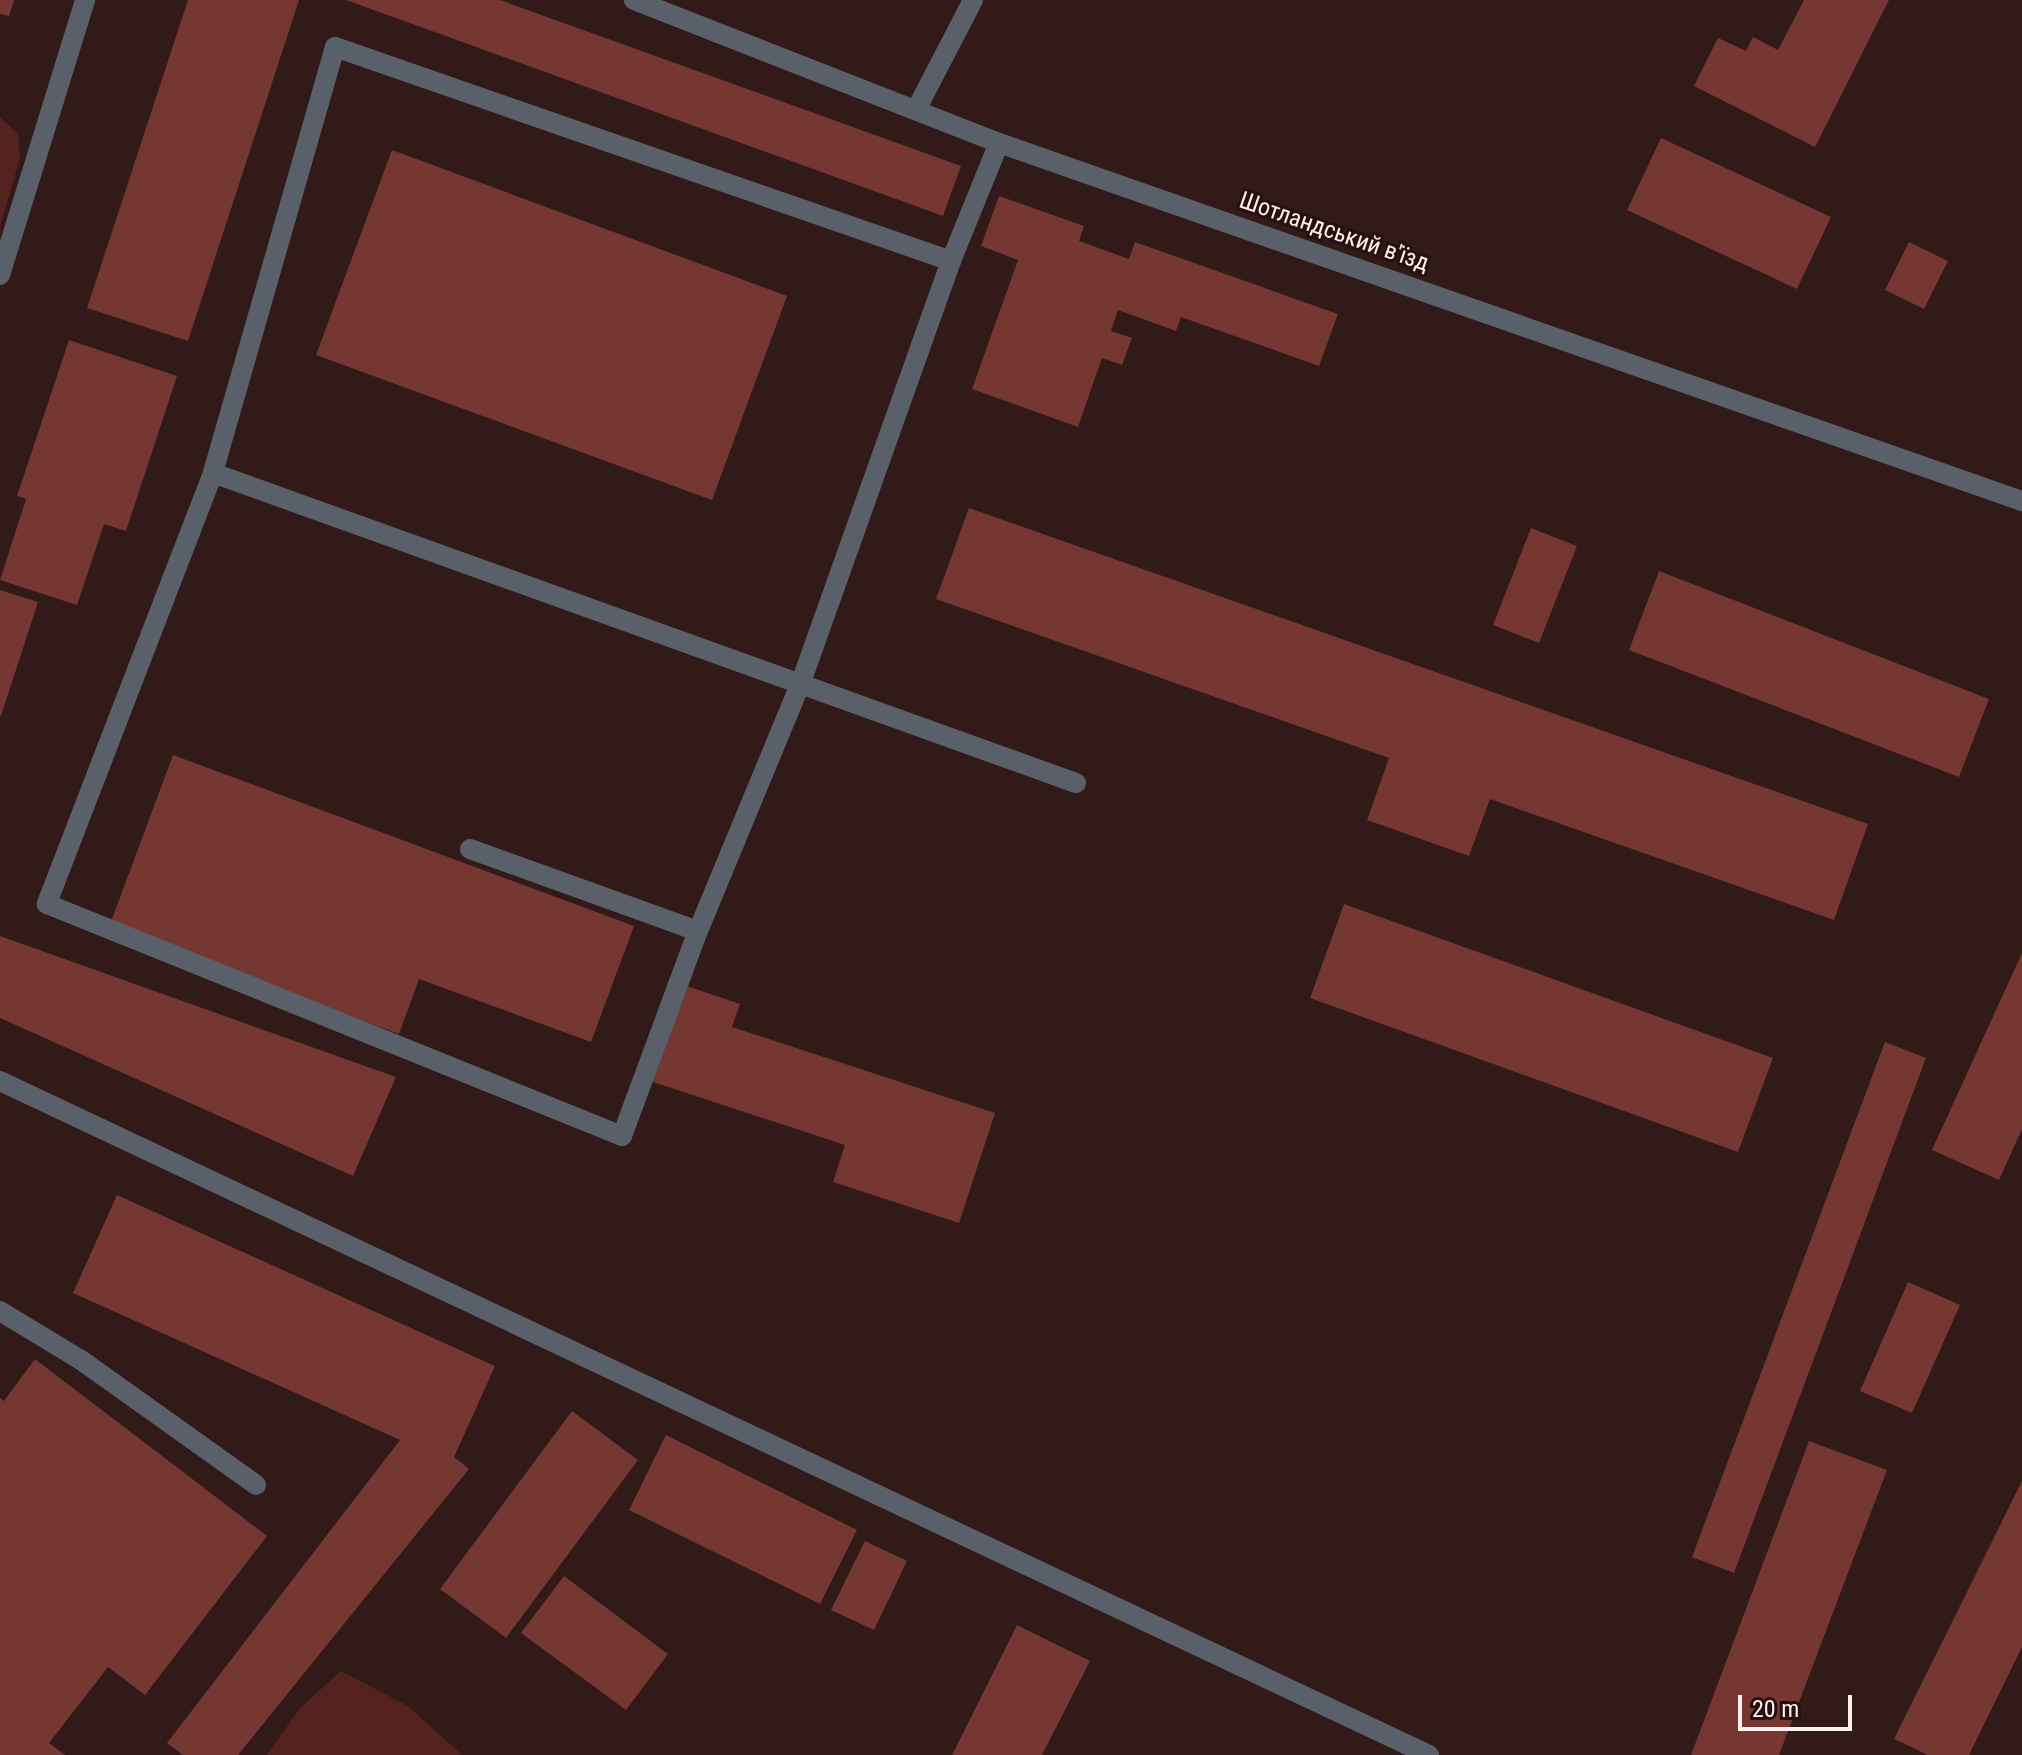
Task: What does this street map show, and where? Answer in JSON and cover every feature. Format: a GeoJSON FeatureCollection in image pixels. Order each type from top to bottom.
{"type":"FeatureCollection","features":[{"type":"Feature","properties":{"kind":"street"},"geometry":{"type":"LineString","coordinates":[[0,275],[85,0]]}},
{"type":"Feature","properties":{"kind":"street","name":"Шотландський в'їзд"},"geometry":{"type":"LineString","coordinates":[[634,0],[999,143],[2022,501]]}},
{"type":"Feature","properties":{"kind":"street"},"geometry":{"type":"LineString","coordinates":[[916,110],[973,0]]}},
{"type":"Feature","properties":{"kind":"street"},"geometry":{"type":"LineString","coordinates":[[951,261],[335,47],[213,473],[47,904],[622,1136],[698,931],[800,685],[951,261],[999,143]]}},
{"type":"Feature","properties":{"kind":"street"},"geometry":{"type":"LineString","coordinates":[[213,473],[1076,783]]}},
{"type":"Feature","properties":{"kind":"street"},"geometry":{"type":"LineString","coordinates":[[470,849],[698,931]]}},
{"type":"Feature","properties":{"kind":"street"},"geometry":{"type":"LineString","coordinates":[[0,1081],[1429,1755]]}},
{"type":"Feature","properties":{"kind":"street"},"geometry":{"type":"LineString","coordinates":[[0,1311],[81,1360],[256,1485]]}},
{"type":"Feature","properties":{"kind":"shaded area"},"geometry":{"type":"Polygon","coordinates":[[[0,117],[18,134],[20,158],[0,227],[0,117]]]}},
{"type":"Feature","properties":{"kind":"shaded area"},"geometry":{"type":"Polygon","coordinates":[[[341,1671],[408,1706],[462,1755],[267,1755],[300,1708],[341,1671]]]}},
{"type":"Feature","properties":{"kind":"building"},"geometry":{"type":"Polygon","coordinates":[[[0,0],[14,0],[9,16],[0,14],[0,0]]]}},
{"type":"Feature","properties":{"kind":"building"},"geometry":{"type":"Polygon","coordinates":[[[188,0],[299,0],[188,341],[87,308],[188,0]]]}},
{"type":"Feature","properties":{"kind":"building"},"geometry":{"type":"Polygon","coordinates":[[[346,0],[500,0],[961,166],[943,216],[346,0]]]}},
{"type":"Feature","properties":{"kind":"building"},"geometry":{"type":"Polygon","coordinates":[[[1804,0],[1889,0],[1815,147],[1694,86],[1718,38],[1746,51],[1753,37],[1778,50],[1804,0]]]}},
{"type":"Feature","properties":{"kind":"building"},"geometry":{"type":"Polygon","coordinates":[[[1661,138],[1831,217],[1797,289],[1627,210],[1661,138]]]}},
{"type":"Feature","properties":{"kind":"building"},"geometry":{"type":"Polygon","coordinates":[[[392,150],[787,296],[712,500],[316,355],[392,150]]]}},
{"type":"Feature","properties":{"kind":"building"},"geometry":{"type":"Polygon","coordinates":[[[999,196],[1084,226],[1079,241],[1129,259],[1135,242],[1338,314],[1319,366],[1181,317],[1176,331],[1118,310],[1111,331],[1132,338],[1122,365],[1102,358],[1078,427],[972,389],[1018,260],[981,246],[999,196]]]}},
{"type":"Feature","properties":{"kind":"building"},"geometry":{"type":"Polygon","coordinates":[[[1909,242],[1948,261],[1924,309],[1885,290],[1909,242]]]}},
{"type":"Feature","properties":{"kind":"building"},"geometry":{"type":"Polygon","coordinates":[[[69,340],[177,376],[126,531],[104,524],[77,605],[0,580],[26,499],[17,496],[69,340]]]}},
{"type":"Feature","properties":{"kind":"building"},"geometry":{"type":"Polygon","coordinates":[[[969,508],[1868,824],[1834,920],[1490,799],[1469,856],[1367,820],[1389,758],[936,599],[969,508]]]}},
{"type":"Feature","properties":{"kind":"building"},"geometry":{"type":"Polygon","coordinates":[[[1531,528],[1577,546],[1539,643],[1493,625],[1531,528]]]}},
{"type":"Feature","properties":{"kind":"building"},"geometry":{"type":"Polygon","coordinates":[[[1659,571],[1989,699],[1959,777],[1629,650],[1659,571]]]}},
{"type":"Feature","properties":{"kind":"building"},"geometry":{"type":"Polygon","coordinates":[[[0,590],[38,602],[1,716],[0,716],[0,590]]]}},
{"type":"Feature","properties":{"kind":"building"},"geometry":{"type":"Polygon","coordinates":[[[173,755],[634,926],[591,1042],[419,979],[399,1034],[109,927],[173,755]]]}},
{"type":"Feature","properties":{"kind":"building"},"geometry":{"type":"Polygon","coordinates":[[[1344,904],[1773,1058],[1738,1152],[1310,998],[1344,904]]]}},
{"type":"Feature","properties":{"kind":"building"},"geometry":{"type":"Polygon","coordinates":[[[0,936],[396,1077],[353,1176],[0,1018],[0,936]]]}},
{"type":"Feature","properties":{"kind":"building"},"geometry":{"type":"Polygon","coordinates":[[[2022,953],[2022,1129],[1999,1180],[1932,1150],[2022,953]]]}},
{"type":"Feature","properties":{"kind":"building"},"geometry":{"type":"Polygon","coordinates":[[[684,985],[740,1004],[732,1027],[995,1113],[959,1223],[833,1182],[845,1145],[653,1082],[684,985]]]}},
{"type":"Feature","properties":{"kind":"building"},"geometry":{"type":"Polygon","coordinates":[[[1885,1042],[1926,1058],[1734,1573],[1692,1557],[1885,1042]]]}},
{"type":"Feature","properties":{"kind":"building"},"geometry":{"type":"Polygon","coordinates":[[[117,1195],[495,1366],[454,1457],[469,1469],[238,1755],[183,1755],[167,1743],[400,1440],[73,1293],[117,1195]]]}},
{"type":"Feature","properties":{"kind":"building"},"geometry":{"type":"Polygon","coordinates":[[[1908,1282],[1960,1305],[1912,1413],[1860,1391],[1908,1282]]]}},
{"type":"Feature","properties":{"kind":"building"},"geometry":{"type":"Polygon","coordinates":[[[35,1359],[267,1536],[145,1695],[108,1667],[49,1743],[65,1755],[0,1755],[0,1398],[4,1401],[35,1359]]]}},
{"type":"Feature","properties":{"kind":"building"},"geometry":{"type":"Polygon","coordinates":[[[572,1411],[638,1460],[506,1638],[440,1589],[572,1411]]]}},
{"type":"Feature","properties":{"kind":"building"},"geometry":{"type":"Polygon","coordinates":[[[666,1435],[857,1530],[820,1604],[629,1510],[666,1435]]]}},
{"type":"Feature","properties":{"kind":"building"},"geometry":{"type":"Polygon","coordinates":[[[1809,1441],[1887,1470],[1779,1755],[1691,1755],[1809,1441]]]}},
{"type":"Feature","properties":{"kind":"building"},"geometry":{"type":"Polygon","coordinates":[[[2022,1481],[2022,1647],[1969,1755],[1928,1755],[1894,1739],[2022,1481]]]}},
{"type":"Feature","properties":{"kind":"building"},"geometry":{"type":"Polygon","coordinates":[[[865,1541],[907,1561],[874,1630],[831,1610],[865,1541]]]}},
{"type":"Feature","properties":{"kind":"building"},"geometry":{"type":"Polygon","coordinates":[[[564,1576],[668,1654],[626,1710],[521,1633],[564,1576]]]}},
{"type":"Feature","properties":{"kind":"building"},"geometry":{"type":"Polygon","coordinates":[[[1017,1625],[1090,1661],[1042,1755],[952,1755],[1017,1625]]]}}]}
